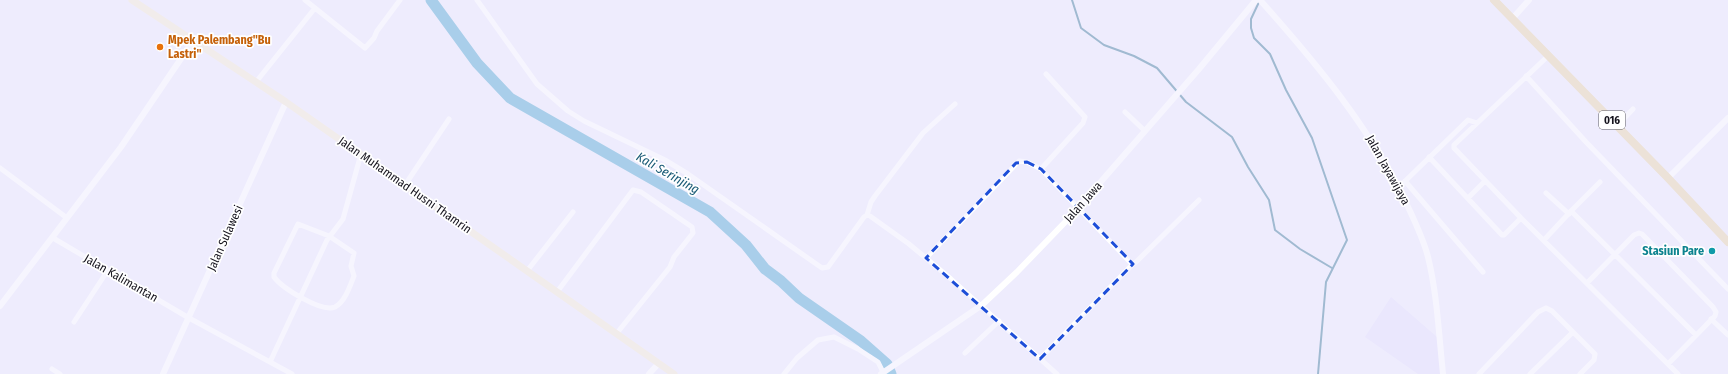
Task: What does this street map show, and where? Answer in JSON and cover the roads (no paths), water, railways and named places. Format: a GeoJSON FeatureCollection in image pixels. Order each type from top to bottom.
{"type":"FeatureCollection","features":[{"type":"Feature","properties":{"kind":"main road","name":"Jalan Muhammad Husni Thamrin"},"geometry":{"type":"LineString","coordinates":[[132,0],[286,102],[674,374]]}},
{"type":"Feature","properties":{"kind":"main road","name":"016"},"geometry":{"type":"LineString","coordinates":[[1494,0],[1668,178],[1728,242]]}},
{"type":"Feature","properties":{"kind":"street"},"geometry":{"type":"LineString","coordinates":[[305,0],[365,48],[374,38],[377,31],[400,0]]}},
{"type":"Feature","properties":{"kind":"street"},"geometry":{"type":"LineString","coordinates":[[476,0],[537,84],[568,111],[584,121],[665,160],[688,174],[822,268],[828,267],[867,215],[871,202],[875,196],[923,133],[955,104]]}},
{"type":"Feature","properties":{"kind":"street","name":"Jalan Jawa"},"geometry":{"type":"LineString","coordinates":[[883,372],[982,306],[1017,272],[1077,208],[1176,95],[1256,0]]}},
{"type":"Feature","properties":{"kind":"street"},"geometry":{"type":"LineString","coordinates":[[1512,18],[1529,0]]}},
{"type":"Feature","properties":{"kind":"street","name":"Jalan Jayawijaya"},"geometry":{"type":"LineString","coordinates":[[1261,1],[1315,63],[1343,99],[1365,130],[1399,187],[1414,219],[1428,256],[1444,374]]}},
{"type":"Feature","properties":{"kind":"street"},"geometry":{"type":"LineString","coordinates":[[256,82],[314,8]]}},
{"type":"Feature","properties":{"kind":"street"},"geometry":{"type":"LineString","coordinates":[[0,306],[121,147],[193,41]]}},
{"type":"Feature","properties":{"kind":"street"},"geometry":{"type":"LineString","coordinates":[[1548,56],[1454,145],[1454,148],[1521,218],[1678,374]]}},
{"type":"Feature","properties":{"kind":"street"},"geometry":{"type":"LineString","coordinates":[[1041,169],[1083,123],[1085,117],[1046,74]]}},
{"type":"Feature","properties":{"kind":"street"},"geometry":{"type":"LineString","coordinates":[[1526,76],[1586,142],[1728,289]]}},
{"type":"Feature","properties":{"kind":"street","name":"Jalan Sulawesi"},"geometry":{"type":"LineString","coordinates":[[163,374],[286,102]]}},
{"type":"Feature","properties":{"kind":"street"},"geometry":{"type":"LineString","coordinates":[[1617,126],[1633,108]]}},
{"type":"Feature","properties":{"kind":"street"},"geometry":{"type":"LineString","coordinates":[[1125,112],[1144,131]]}},
{"type":"Feature","properties":{"kind":"street"},"geometry":{"type":"LineString","coordinates":[[1668,178],[1728,118]]}},
{"type":"Feature","properties":{"kind":"street"},"geometry":{"type":"LineString","coordinates":[[405,185],[449,119]]}},
{"type":"Feature","properties":{"kind":"street"},"geometry":{"type":"LineString","coordinates":[[1399,187],[1468,120],[1477,123]]}},
{"type":"Feature","properties":{"kind":"street"},"geometry":{"type":"LineString","coordinates":[[270,362],[329,236],[343,219],[361,154]]}},
{"type":"Feature","properties":{"kind":"street"},"geometry":{"type":"LineString","coordinates":[[1429,157],[1502,234],[1504,235],[1521,218]]}},
{"type":"Feature","properties":{"kind":"street"},"geometry":{"type":"LineString","coordinates":[[926,258],[1016,163],[1021,161],[1027,162],[1041,169],[1129,262],[1133,264]]}},
{"type":"Feature","properties":{"kind":"street"},"geometry":{"type":"LineString","coordinates":[[0,168],[67,218]]}},
{"type":"Feature","properties":{"kind":"street"},"geometry":{"type":"LineString","coordinates":[[1468,198],[1485,180]]}},
{"type":"Feature","properties":{"kind":"street"},"geometry":{"type":"LineString","coordinates":[[1405,181],[1483,272]]}},
{"type":"Feature","properties":{"kind":"street"},"geometry":{"type":"LineString","coordinates":[[1544,240],[1600,182]]}},
{"type":"Feature","properties":{"kind":"street"},"geometry":{"type":"LineString","coordinates":[[557,292],[633,190],[641,192],[681,219],[692,227],[693,233],[674,257],[670,267],[617,333]]}},
{"type":"Feature","properties":{"kind":"street"},"geometry":{"type":"LineString","coordinates":[[1546,192],[1615,254],[1696,335]]}},
{"type":"Feature","properties":{"kind":"street"},"geometry":{"type":"LineString","coordinates":[[1040,359],[1133,264],[1199,200]]}},
{"type":"Feature","properties":{"kind":"street"},"geometry":{"type":"LineString","coordinates":[[527,271],[573,212]]}},
{"type":"Feature","properties":{"kind":"street"},"geometry":{"type":"LineString","coordinates":[[867,215],[885,225],[926,258],[999,321],[1057,374]]}},
{"type":"Feature","properties":{"kind":"street"},"geometry":{"type":"LineString","coordinates":[[298,224],[329,236],[354,253],[351,266],[354,276],[343,298],[336,307],[328,308],[300,298],[282,286],[274,278],[274,273],[298,224]]}},
{"type":"Feature","properties":{"kind":"street"},"geometry":{"type":"LineString","coordinates":[[1587,283],[1634,235],[1639,233],[1642,234],[1715,309],[1716,313],[1668,364]]}},
{"type":"Feature","properties":{"kind":"street","name":"Jalan Kalimantan"},"geometry":{"type":"LineString","coordinates":[[53,238],[188,318],[292,374]]}},
{"type":"Feature","properties":{"kind":"street"},"geometry":{"type":"LineString","coordinates":[[74,322],[108,270]]}},
{"type":"Feature","properties":{"kind":"street"},"geometry":{"type":"LineString","coordinates":[[1479,374],[1542,309],[1552,310],[1595,356],[1593,361],[1580,374]]}},
{"type":"Feature","properties":{"kind":"street"},"geometry":{"type":"LineString","coordinates":[[1711,319],[1728,335]]}},
{"type":"Feature","properties":{"kind":"street"},"geometry":{"type":"LineString","coordinates":[[966,353],[999,321]]}},
{"type":"Feature","properties":{"kind":"street"},"geometry":{"type":"LineString","coordinates":[[1530,374],[1573,332]]}},
{"type":"Feature","properties":{"kind":"street"},"geometry":{"type":"LineString","coordinates":[[784,374],[797,358],[818,340],[834,337],[878,362],[883,372]]}},
{"type":"Feature","properties":{"kind":"street"},"geometry":{"type":"LineString","coordinates":[[648,374],[659,363]]}},
{"type":"Feature","properties":{"kind":"street"},"geometry":{"type":"LineString","coordinates":[[52,369],[60,374]]}},
{"type":"Feature","properties":{"kind":"waterway","name":"Kali Serinjing"},"geometry":{"type":"LineString","coordinates":[[431,0],[477,63],[510,98],[710,212],[746,245],[765,269],[781,281],[799,298],[861,341],[887,364],[891,374]]}},
{"type":"Feature","properties":{"kind":"waterway"},"geometry":{"type":"LineString","coordinates":[[1072,0],[1081,28],[1104,45],[1134,56],[1157,68],[1186,102],[1232,137],[1248,167],[1269,200],[1275,230],[1300,249],[1332,268]]}},
{"type":"Feature","properties":{"kind":"waterway"},"geometry":{"type":"LineString","coordinates":[[1259,2],[1251,19],[1251,28],[1254,38],[1270,54],[1286,90],[1312,138],[1347,240],[1326,282],[1318,374]]}},
{"type":"Feature","properties":{"kind":"place","name":"Mpek Palembang\"Bu Lastri\""},"geometry":{"type":"Point","coordinates":[160,47]}},
{"type":"Feature","properties":{"kind":"place","name":"Stasiun Pare"},"geometry":{"type":"Point","coordinates":[1712,251]}}]}
